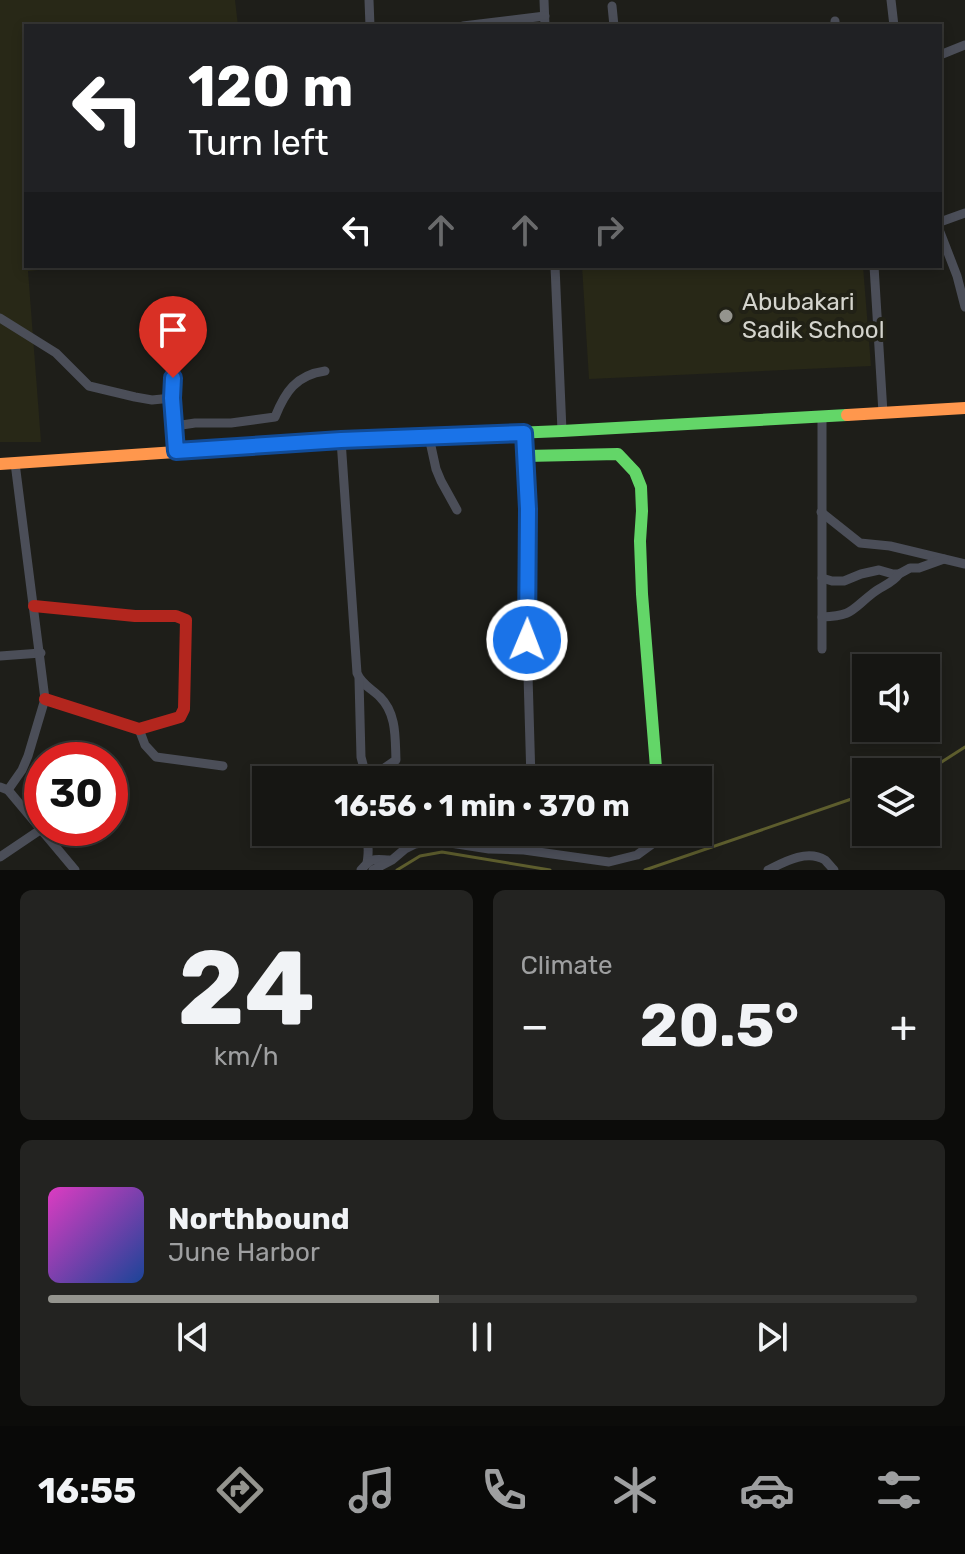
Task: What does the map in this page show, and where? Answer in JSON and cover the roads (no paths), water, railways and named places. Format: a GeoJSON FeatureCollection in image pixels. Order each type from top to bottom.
{"type":"FeatureCollection","features":[{"type":"Feature","properties":{"kind":"main road"},"geometry":{"type":"LineString","coordinates":[[0,464],[341,440],[965,408]]}},
{"type":"Feature","properties":{"kind":"main road"},"geometry":{"type":"LineString","coordinates":[[526,456],[618,454],[638,479],[642,511],[642,594],[656,766]]}},
{"type":"Feature","properties":{"kind":"main road"},"geometry":{"type":"LineString","coordinates":[[34,606],[135,616],[176,616],[186,620],[184,709],[180,717],[139,729],[45,699]]}},
{"type":"Feature","properties":{"kind":"street"},"geometry":{"type":"LineString","coordinates":[[369,0],[370,24]]}},
{"type":"Feature","properties":{"kind":"street"},"geometry":{"type":"LineString","coordinates":[[496,24],[545,21],[544,0]]}},
{"type":"Feature","properties":{"kind":"street"},"geometry":{"type":"LineString","coordinates":[[891,0],[894,24]]}},
{"type":"Feature","properties":{"kind":"street"},"geometry":{"type":"LineString","coordinates":[[612,6],[614,24]]}},
{"type":"Feature","properties":{"kind":"street"},"geometry":{"type":"LineString","coordinates":[[942,54],[965,45]]}},
{"type":"Feature","properties":{"kind":"street"},"geometry":{"type":"LineString","coordinates":[[942,221],[965,213]]}},
{"type":"Feature","properties":{"kind":"street"},"geometry":{"type":"LineString","coordinates":[[942,237],[965,307]]}},
{"type":"Feature","properties":{"kind":"street"},"geometry":{"type":"LineString","coordinates":[[555,268],[562,431]]}},
{"type":"Feature","properties":{"kind":"street"},"geometry":{"type":"LineString","coordinates":[[874,268],[883,413]]}},
{"type":"Feature","properties":{"kind":"street"},"geometry":{"type":"LineString","coordinates":[[0,318],[56,353],[89,386],[152,400],[172,398]]}},
{"type":"Feature","properties":{"kind":"street"},"geometry":{"type":"LineString","coordinates":[[176,336],[172,398],[176,451]]}},
{"type":"Feature","properties":{"kind":"street"},"geometry":{"type":"LineString","coordinates":[[175,426],[275,417],[282,399],[299,380],[325,371]]}},
{"type":"Feature","properties":{"kind":"street"},"geometry":{"type":"LineString","coordinates":[[822,417],[822,649]]}},
{"type":"Feature","properties":{"kind":"street"},"geometry":{"type":"LineString","coordinates":[[524,433],[531,766]]}},
{"type":"Feature","properties":{"kind":"street"},"geometry":{"type":"LineString","coordinates":[[429,437],[436,469],[457,510]]}},
{"type":"Feature","properties":{"kind":"street"},"geometry":{"type":"LineString","coordinates":[[341,440],[359,679],[362,766]]}},
{"type":"Feature","properties":{"kind":"street"},"geometry":{"type":"LineString","coordinates":[[15,463],[45,699],[22,770],[4,789],[24,812]]}},
{"type":"Feature","properties":{"kind":"street"},"geometry":{"type":"LineString","coordinates":[[821,512],[860,543],[890,546],[965,564]]}},
{"type":"Feature","properties":{"kind":"street"},"geometry":{"type":"LineString","coordinates":[[822,578],[844,581],[879,570],[899,574],[944,559]]}},
{"type":"Feature","properties":{"kind":"street"},"geometry":{"type":"LineString","coordinates":[[822,617],[837,617],[855,610],[899,574]]}},
{"type":"Feature","properties":{"kind":"street"},"geometry":{"type":"LineString","coordinates":[[0,656],[41,653]]}},
{"type":"Feature","properties":{"kind":"street"},"geometry":{"type":"LineString","coordinates":[[359,679],[386,703],[391,712],[396,760],[387,766]]}},
{"type":"Feature","properties":{"kind":"street"},"geometry":{"type":"LineString","coordinates":[[139,729],[145,745],[156,757],[223,766]]}},
{"type":"Feature","properties":{"kind":"street"},"geometry":{"type":"LineString","coordinates":[[0,857],[24,841]]}},
{"type":"Feature","properties":{"kind":"street"},"geometry":{"type":"LineString","coordinates":[[54,846],[75,870]]}},
{"type":"Feature","properties":{"kind":"street"},"geometry":{"type":"LineString","coordinates":[[367,868],[368,846]]}},
{"type":"Feature","properties":{"kind":"street"},"geometry":{"type":"LineString","coordinates":[[367,868],[375,858],[392,860],[411,846]]}},
{"type":"Feature","properties":{"kind":"street"},"geometry":{"type":"LineString","coordinates":[[470,846],[609,862],[637,855],[649,846]]}},
{"type":"Feature","properties":{"kind":"street"},"geometry":{"type":"LineString","coordinates":[[768,870],[808,855],[824,859],[834,870]]}},
{"type":"Feature","properties":{"kind":"waterway"},"geometry":{"type":"LineString","coordinates":[[940,763],[965,747]]}},
{"type":"Feature","properties":{"kind":"waterway"},"geometry":{"type":"LineString","coordinates":[[645,870],[852,799]]}},
{"type":"Feature","properties":{"kind":"waterway"},"geometry":{"type":"LineString","coordinates":[[397,870],[420,856],[442,852],[550,870]]}},
{"type":"Feature","properties":{"kind":"place","name":"Abubakari Sadik School"},"geometry":{"type":"Point","coordinates":[726,316]}}]}
